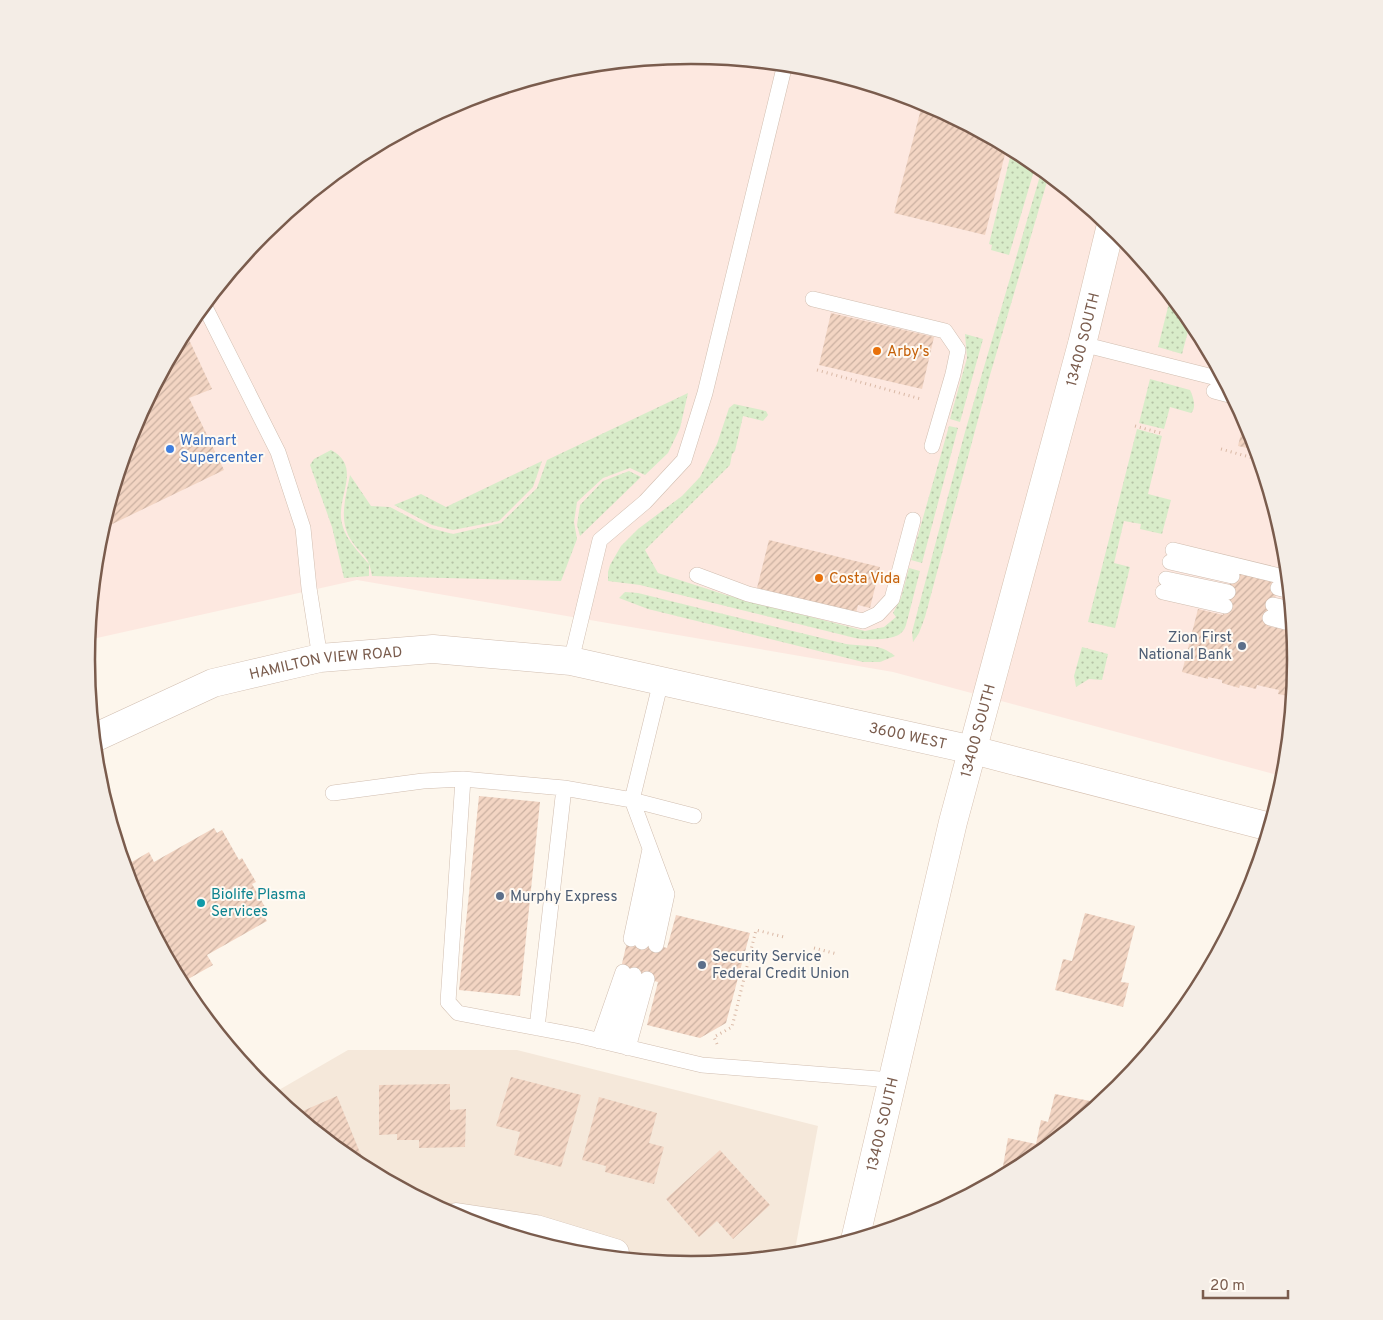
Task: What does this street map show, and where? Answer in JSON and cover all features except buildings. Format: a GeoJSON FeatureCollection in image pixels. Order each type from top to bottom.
{"type":"FeatureCollection","features":[{"type":"Feature","properties":{"kind":"main road","name":"13400 SOUTH"},"geometry":{"type":"LineString","coordinates":[[857,1233],[951,832],[1082,344],[1109,234]]}},
{"type":"Feature","properties":{"kind":"main road","name":"HAMILTON VIEW ROAD"},"geometry":{"type":"LineString","coordinates":[[100,735],[213,682],[320,658],[433,649],[571,661]]}},
{"type":"Feature","properties":{"kind":"main road","name":"3600 WEST"},"geometry":{"type":"LineString","coordinates":[[571,661],[973,750],[1264,825]]}},
{"type":"Feature","properties":{"kind":"main road"},"geometry":{"type":"LineString","coordinates":[[494,1223],[536,1229],[592,1248]]}},
{"type":"Feature","properties":{"kind":"lane"},"geometry":{"type":"LineString","coordinates":[[571,661],[600,540],[644,502],[684,460],[705,393],[783,71]]}},
{"type":"Feature","properties":{"kind":"lane"},"geometry":{"type":"LineString","coordinates":[[813,299],[945,332],[958,350],[932,446]]}},
{"type":"Feature","properties":{"kind":"lane"},"geometry":{"type":"LineString","coordinates":[[208,312],[278,452],[303,528],[309,588],[320,658]]}},
{"type":"Feature","properties":{"kind":"lane"},"geometry":{"type":"LineString","coordinates":[[1082,344],[1215,385],[1223,390]]}},
{"type":"Feature","properties":{"kind":"lane"},"geometry":{"type":"LineString","coordinates":[[698,575],[748,594],[863,620],[878,614],[892,599],[913,520]]}},
{"type":"Feature","properties":{"kind":"lane"},"geometry":{"type":"LineString","coordinates":[[1232,576],[1172,556],[1283,585]]}},
{"type":"Feature","properties":{"kind":"lane"},"geometry":{"type":"LineString","coordinates":[[1164,586],[1227,599]]}},
{"type":"Feature","properties":{"kind":"lane"},"geometry":{"type":"LineString","coordinates":[[1285,610],[1272,612],[1286,620]]}},
{"type":"Feature","properties":{"kind":"lane"},"geometry":{"type":"LineString","coordinates":[[650,848],[643,942],[667,894],[650,848],[632,800],[661,681]]}},
{"type":"Feature","properties":{"kind":"lane"},"geometry":{"type":"LineString","coordinates":[[333,793],[423,781],[463,779],[564,788],[632,800],[694,816]]}},
{"type":"Feature","properties":{"kind":"lane"},"geometry":{"type":"LineString","coordinates":[[463,779],[448,1002],[458,1013],[614,1044],[702,1065],[892,1080]]}},
{"type":"Feature","properties":{"kind":"lane"},"geometry":{"type":"LineString","coordinates":[[537,1028],[564,788]]}},
{"type":"Feature","properties":{"kind":"lane"},"geometry":{"type":"LineString","coordinates":[[614,1044],[635,976],[614,1044]]}},
{"type":"Feature","properties":{"kind":"path"},"geometry":{"type":"LineString","coordinates":[[817,370],[921,399]]}},
{"type":"Feature","properties":{"kind":"path"},"geometry":{"type":"LineString","coordinates":[[1135,426],[1161,432]]}},
{"type":"Feature","properties":{"kind":"path"},"geometry":{"type":"LineString","coordinates":[[1221,449],[1252,458]]}},
{"type":"Feature","properties":{"kind":"path"},"geometry":{"type":"LineString","coordinates":[[727,1067],[714,1037],[732,1027],[756,930],[784,937]]}},
{"type":"Feature","properties":{"kind":"path"},"geometry":{"type":"LineString","coordinates":[[814,948],[837,954]]}},
{"type":"Feature","properties":{"kind":"shaded area"},"geometry":{"type":"Polygon","coordinates":[[[653,65],[730,65],[808,75],[883,95],[920,109],[955,125],[1023,164],[1085,212],[1113,238],[1165,297],[1187,329],[1208,362],[1242,432],[1256,468],[1276,544],[1283,582],[1288,660],[1283,738],[1276,775],[893,672],[357,580],[96,638],[100,582],[107,544],[127,468],[141,432],[175,362],[218,297],[243,267],[298,212],[360,164],[428,125],[500,95],[575,75],[653,65]]]}},
{"type":"Feature","properties":{"kind":"shaded area"},"geometry":{"type":"Polygon","coordinates":[[[348,1050],[517,1050],[818,1126],[796,1247],[730,1255],[653,1255],[575,1245],[500,1225],[463,1211],[428,1195],[360,1156],[298,1108],[279,1090],[348,1050]]]}},
{"type":"Feature","properties":{"kind":"green space"},"geometry":{"type":"Polygon","coordinates":[[[1010,156],[1034,172],[1009,255],[991,250],[992,245],[989,244],[1010,156]]]}},
{"type":"Feature","properties":{"kind":"green space"},"geometry":{"type":"Polygon","coordinates":[[[1040,176],[1047,182],[990,375],[925,617],[919,633],[913,642],[912,632],[965,432],[1040,176]]]}},
{"type":"Feature","properties":{"kind":"green space"},"geometry":{"type":"Polygon","coordinates":[[[1169,303],[1188,331],[1182,354],[1158,347],[1169,303]]]}},
{"type":"Feature","properties":{"kind":"green space"},"geometry":{"type":"Polygon","coordinates":[[[965,334],[983,339],[960,422],[950,419],[967,358],[965,334]]]}},
{"type":"Feature","properties":{"kind":"green space"},"geometry":{"type":"Polygon","coordinates":[[[1150,379],[1190,390],[1194,402],[1193,411],[1191,413],[1170,407],[1164,429],[1139,423],[1150,379]]]}},
{"type":"Feature","properties":{"kind":"green space"},"geometry":{"type":"Polygon","coordinates":[[[688,393],[680,428],[668,453],[645,475],[630,468],[603,478],[577,502],[574,522],[577,539],[561,581],[372,576],[367,559],[351,540],[347,532],[344,508],[350,475],[371,506],[390,507],[430,528],[453,534],[501,523],[537,488],[547,460],[688,393]]]}},
{"type":"Feature","properties":{"kind":"green space"},"geometry":{"type":"Polygon","coordinates":[[[734,404],[766,411],[768,415],[763,421],[743,416],[730,465],[645,550],[658,573],[726,595],[865,631],[884,627],[896,617],[893,613],[901,598],[909,568],[920,571],[906,625],[898,635],[880,639],[855,638],[640,585],[608,581],[610,565],[621,546],[638,529],[682,496],[700,477],[717,444],[729,408],[734,404]]]}},
{"type":"Feature","properties":{"kind":"green space"},"geometry":{"type":"Polygon","coordinates":[[[949,426],[958,428],[922,563],[911,560],[949,426]]]}},
{"type":"Feature","properties":{"kind":"green space"},"geometry":{"type":"Polygon","coordinates":[[[1137,429],[1162,436],[1148,494],[1171,500],[1162,534],[1140,529],[1141,524],[1124,521],[1114,563],[1130,567],[1115,628],[1088,622],[1137,429]]]}},
{"type":"Feature","properties":{"kind":"green space"},"geometry":{"type":"Polygon","coordinates":[[[331,450],[340,456],[347,472],[341,509],[342,525],[351,543],[369,564],[369,576],[344,578],[332,527],[310,465],[314,459],[331,450]]]}},
{"type":"Feature","properties":{"kind":"green space"},"geometry":{"type":"Polygon","coordinates":[[[542,461],[533,487],[499,521],[453,530],[432,525],[394,505],[421,494],[446,507],[542,461]]]}},
{"type":"Feature","properties":{"kind":"green space"},"geometry":{"type":"Polygon","coordinates":[[[629,471],[641,477],[580,536],[577,525],[580,505],[603,481],[629,471]]]}},
{"type":"Feature","properties":{"kind":"green space"},"geometry":{"type":"Polygon","coordinates":[[[625,592],[638,593],[846,644],[878,647],[895,656],[880,662],[863,662],[648,609],[619,598],[625,592]]]}},
{"type":"Feature","properties":{"kind":"green space"},"geometry":{"type":"Polygon","coordinates":[[[1082,647],[1108,654],[1102,680],[1089,679],[1076,687],[1074,676],[1082,647]]]}},
{"type":"Feature","properties":{"kind":"place","name":"Arby's"},"geometry":{"type":"Point","coordinates":[877,351]}},
{"type":"Feature","properties":{"kind":"place","name":"Walmart Supercenter"},"geometry":{"type":"Point","coordinates":[170,449]}},
{"type":"Feature","properties":{"kind":"place","name":"Costa Vida"},"geometry":{"type":"Point","coordinates":[819,578]}},
{"type":"Feature","properties":{"kind":"place","name":"Zion First National Bank"},"geometry":{"type":"Point","coordinates":[1242,646]}},
{"type":"Feature","properties":{"kind":"place","name":"Murphy Express"},"geometry":{"type":"Point","coordinates":[500,896]}},
{"type":"Feature","properties":{"kind":"place","name":"Biolife Plasma Services"},"geometry":{"type":"Point","coordinates":[201,903]}},
{"type":"Feature","properties":{"kind":"place","name":"Security Service Federal Credit Union"},"geometry":{"type":"Point","coordinates":[702,965]}}]}
